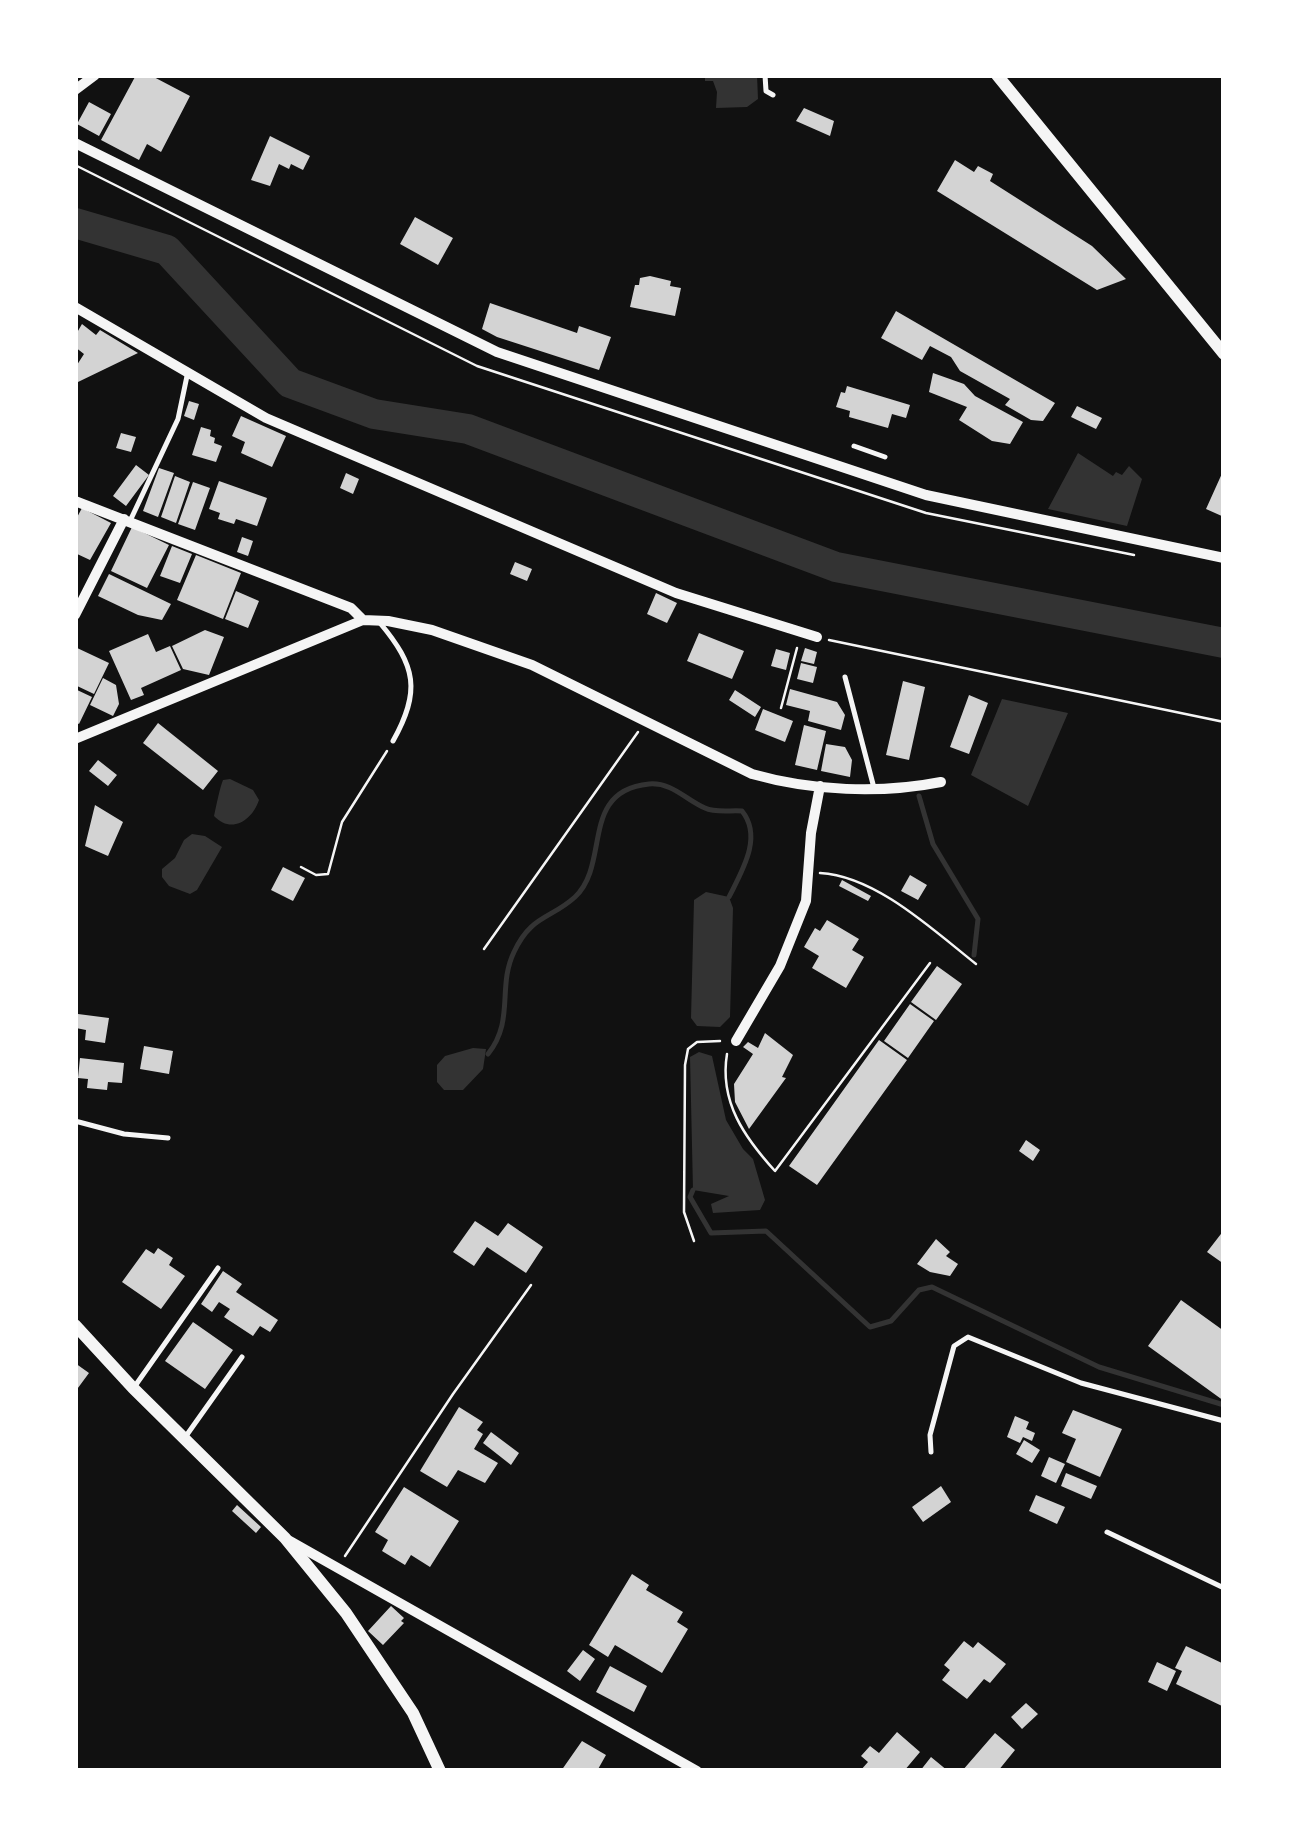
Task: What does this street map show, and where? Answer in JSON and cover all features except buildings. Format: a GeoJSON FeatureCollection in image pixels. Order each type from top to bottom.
{"type":"FeatureCollection","features":[{"type":"Feature","properties":{"kind":"street"},"geometry":{"type":"LineString","coordinates":[[75,90],[95,75]]}},
{"type":"Feature","properties":{"kind":"street"},"geometry":{"type":"LineString","coordinates":[[996,75],[1224,354]]}},
{"type":"Feature","properties":{"kind":"street"},"geometry":{"type":"LineString","coordinates":[[75,143],[497,352],[926,495],[1224,558]]}},
{"type":"Feature","properties":{"kind":"street"},"geometry":{"type":"LineString","coordinates":[[75,307],[266,418],[676,593],[817,638]]}},
{"type":"Feature","properties":{"kind":"street"},"geometry":{"type":"LineString","coordinates":[[75,501],[350,608],[364,620]]}},
{"type":"Feature","properties":{"kind":"street"},"geometry":{"type":"LineString","coordinates":[[75,616],[127,520]]}},
{"type":"Feature","properties":{"kind":"street"},"geometry":{"type":"LineString","coordinates":[[75,739],[364,620],[378,620],[432,630],[532,666],[752,774],[787,784],[820,786],[908,789],[942,782]]}},
{"type":"Feature","properties":{"kind":"street"},"geometry":{"type":"LineString","coordinates":[[736,1041],[780,966],[806,901],[820,786]]}},
{"type":"Feature","properties":{"kind":"street"},"geometry":{"type":"LineString","coordinates":[[77,1330],[285,1538],[346,1614],[402,1696],[440,1771]]}},
{"type":"Feature","properties":{"kind":"street"},"geometry":{"type":"LineString","coordinates":[[285,1538],[697,1771]]}},
{"type":"Feature","properties":{"kind":"lane"},"geometry":{"type":"LineString","coordinates":[[765,75],[766,91],[773,95]]}},
{"type":"Feature","properties":{"kind":"lane"},"geometry":{"type":"LineString","coordinates":[[127,520],[178,419],[188,373]]}},
{"type":"Feature","properties":{"kind":"lane"},"geometry":{"type":"LineString","coordinates":[[854,446],[885,456]]}},
{"type":"Feature","properties":{"kind":"lane"},"geometry":{"type":"LineString","coordinates":[[378,620],[406,656],[412,672],[408,710],[393,741]]}},
{"type":"Feature","properties":{"kind":"lane"},"geometry":{"type":"LineString","coordinates":[[844,678],[874,788]]}},
{"type":"Feature","properties":{"kind":"lane"},"geometry":{"type":"LineString","coordinates":[[75,1122],[124,1134],[168,1138]]}},
{"type":"Feature","properties":{"kind":"lane"},"geometry":{"type":"LineString","coordinates":[[134,1388],[218,1268]]}},
{"type":"Feature","properties":{"kind":"lane"},"geometry":{"type":"LineString","coordinates":[[931,1452],[930,1436],[954,1346],[968,1337],[1081,1383],[1224,1421]]}},
{"type":"Feature","properties":{"kind":"lane"},"geometry":{"type":"LineString","coordinates":[[184,1438],[242,1357]]}},
{"type":"Feature","properties":{"kind":"lane"},"geometry":{"type":"LineString","coordinates":[[1106,1532],[1224,1588]]}},
{"type":"Feature","properties":{"kind":"path"},"geometry":{"type":"LineString","coordinates":[[781,708],[801,632]]}},
{"type":"Feature","properties":{"kind":"path"},"geometry":{"type":"LineString","coordinates":[[817,638],[1224,722]]}},
{"type":"Feature","properties":{"kind":"path"},"geometry":{"type":"LineString","coordinates":[[484,949],[644,722]]}},
{"type":"Feature","properties":{"kind":"path"},"geometry":{"type":"LineString","coordinates":[[301,867],[316,875],[328,874],[342,822],[393,741]]}},
{"type":"Feature","properties":{"kind":"path"},"geometry":{"type":"LineString","coordinates":[[808,872],[842,874],[908,910],[976,964]]}},
{"type":"Feature","properties":{"kind":"path"},"geometry":{"type":"LineString","coordinates":[[736,1041],[726,1056],[732,1112],[746,1138],[775,1171],[930,963]]}},
{"type":"Feature","properties":{"kind":"path"},"geometry":{"type":"LineString","coordinates":[[694,1241],[684,1212],[688,1049],[697,1042],[736,1041]]}},
{"type":"Feature","properties":{"kind":"path"},"geometry":{"type":"LineString","coordinates":[[338,1568],[453,1394],[532,1285]]}},
{"type":"Feature","properties":{"kind":"shaded area"},"geometry":{"type":"Polygon","coordinates":[[[705,75],[757,75],[758,99],[747,107],[716,108],[717,92],[713,81],[705,81],[705,75]]]}},
{"type":"Feature","properties":{"kind":"shaded area"},"geometry":{"type":"Polygon","coordinates":[[[1078,453],[1113,476],[1116,472],[1122,475],[1129,466],[1142,479],[1127,526],[1048,509],[1078,453]]]}},
{"type":"Feature","properties":{"kind":"shaded area"},"geometry":{"type":"Polygon","coordinates":[[[1002,699],[1068,713],[1028,806],[971,775],[1002,699]]]}},
{"type":"Feature","properties":{"kind":"shaded area"},"geometry":{"type":"Polygon","coordinates":[[[230,779],[253,790],[259,800],[246,819],[234,824],[214,816],[223,780],[230,779]]]}},
{"type":"Feature","properties":{"kind":"shaded area"},"geometry":{"type":"Polygon","coordinates":[[[192,834],[205,836],[222,847],[197,890],[190,894],[169,886],[162,877],[162,869],[192,834]]]}},
{"type":"Feature","properties":{"kind":"shaded area"},"geometry":{"type":"Polygon","coordinates":[[[706,892],[729,897],[733,908],[730,1017],[720,1027],[697,1026],[691,1018],[694,900],[706,892]]]}},
{"type":"Feature","properties":{"kind":"shaded area"},"geometry":{"type":"Polygon","coordinates":[[[473,1048],[486,1049],[483,1069],[463,1090],[444,1090],[437,1082],[437,1065],[445,1056],[473,1048]]]}},
{"type":"Feature","properties":{"kind":"shaded area"},"geometry":{"type":"Polygon","coordinates":[[[699,1052],[712,1056],[726,1120],[753,1159],[765,1200],[760,1210],[713,1213],[711,1204],[729,1196],[693,1190],[690,1057],[699,1052]]]}},
{"type":"Feature","properties":{"kind":"waterway"},"geometry":{"type":"LineString","coordinates":[[75,223],[167,250],[290,383],[374,414],[468,429],[836,567],[1224,643]]}},
{"type":"Feature","properties":{"kind":"waterway"},"geometry":{"type":"LineString","coordinates":[[488,1054],[501,1029],[514,952],[534,924],[575,897],[586,883],[604,814],[627,789],[657,784],[709,810],[742,811],[748,821],[751,843],[729,897]]}},
{"type":"Feature","properties":{"kind":"waterway"},"geometry":{"type":"LineString","coordinates":[[919,796],[933,844],[978,919],[974,955]]}},
{"type":"Feature","properties":{"kind":"waterway"},"geometry":{"type":"LineString","coordinates":[[693,1190],[690,1197],[711,1233],[766,1231],[870,1327],[891,1321],[919,1290],[932,1287],[1099,1367],[1224,1405]]}}]}
